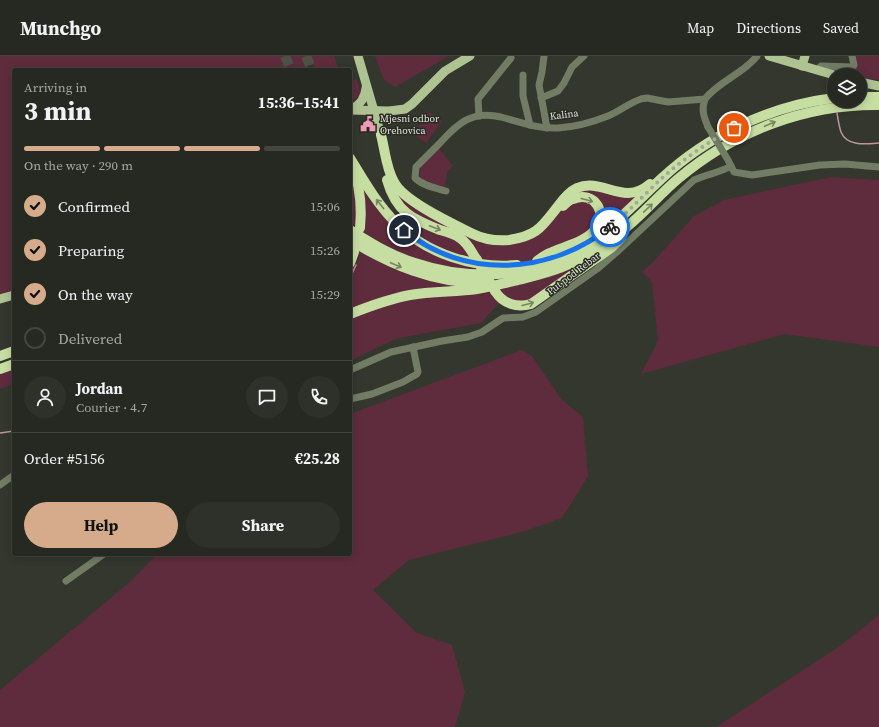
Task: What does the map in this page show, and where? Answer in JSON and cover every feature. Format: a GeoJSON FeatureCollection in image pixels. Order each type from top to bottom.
{"type":"FeatureCollection","features":[{"type":"Feature","properties":{"kind":"highway"},"geometry":{"type":"LineString","coordinates":[[867,97],[879,97]]}},
{"type":"Feature","properties":{"kind":"highway"},"geometry":{"type":"LineString","coordinates":[[352,231],[383,250],[414,263],[448,272],[475,275],[505,273],[546,265],[561,260],[584,248],[625,214],[670,172],[709,143],[734,128],[755,119],[795,106],[827,99]]}},
{"type":"Feature","properties":{"kind":"highway"},"geometry":{"type":"LineString","coordinates":[[352,313],[390,300],[412,295],[476,289],[540,275],[562,267],[592,253],[629,226],[679,178],[710,155],[743,136],[776,121],[816,111],[862,105],[879,105]]}},
{"type":"Feature","properties":{"kind":"highway"},"geometry":{"type":"LineString","coordinates":[[381,135],[394,183],[399,191],[405,196],[481,238],[503,240],[526,237],[532,234],[553,213],[568,194],[582,186],[596,186],[620,192],[634,193],[642,190],[659,177],[670,172]]}},
{"type":"Feature","properties":{"kind":"highway"},"geometry":{"type":"LineString","coordinates":[[386,156],[386,171],[389,186],[401,209],[416,220],[461,238],[477,260],[495,291],[503,300],[512,305],[523,306],[536,302],[615,245],[629,226]]}},
{"type":"Feature","properties":{"kind":"highway"},"geometry":{"type":"LineString","coordinates":[[352,162],[376,199],[397,224],[428,246],[448,256],[461,260],[493,266],[520,265],[572,250],[603,233]]}},
{"type":"Feature","properties":{"kind":"highway"},"geometry":{"type":"LineString","coordinates":[[352,164],[356,173],[360,192],[362,213],[360,228]]}},
{"type":"Feature","properties":{"kind":"highway"},"geometry":{"type":"LineString","coordinates":[[537,261],[549,253],[569,246],[590,235],[597,227],[601,215],[599,208],[594,202],[588,199],[580,198],[571,200],[553,213]]}},
{"type":"Feature","properties":{"kind":"highway"},"geometry":{"type":"LineString","coordinates":[[352,241],[392,263],[426,275],[470,283],[518,280]]}},
{"type":"Feature","properties":{"kind":"highway"},"geometry":{"type":"LineString","coordinates":[[352,258],[354,252]]}},
{"type":"Feature","properties":{"kind":"highway"},"geometry":{"type":"LineString","coordinates":[[0,351],[12,347]]}},
{"type":"Feature","properties":{"kind":"highway"},"geometry":{"type":"LineString","coordinates":[[0,356],[12,352]]}},
{"type":"Feature","properties":{"kind":"highway"},"geometry":{"type":"LineString","coordinates":[[0,365],[12,361]]}},
{"type":"Feature","properties":{"kind":"highway"},"geometry":{"type":"LineString","coordinates":[[0,369],[12,365]]}},
{"type":"Feature","properties":{"kind":"main road"},"geometry":{"type":"LineString","coordinates":[[358,56],[381,135]]}},
{"type":"Feature","properties":{"kind":"main road"},"geometry":{"type":"LineString","coordinates":[[352,110],[400,110],[408,107],[441,74],[470,56]]}},
{"type":"Feature","properties":{"kind":"main road"},"geometry":{"type":"LineString","coordinates":[[769,56],[827,73]]}},
{"type":"Feature","properties":{"kind":"main road"},"geometry":{"type":"LineString","coordinates":[[802,66],[805,56]]}},
{"type":"Feature","properties":{"kind":"main road"},"geometry":{"type":"LineString","coordinates":[[867,83],[879,86]]}},
{"type":"Feature","properties":{"kind":"main road"},"geometry":{"type":"LineString","coordinates":[[352,109],[359,105],[365,98],[366,84]]}},
{"type":"Feature","properties":{"kind":"main road"},"geometry":{"type":"LineString","coordinates":[[0,299],[12,296]]}},
{"type":"Feature","properties":{"kind":"street"},"geometry":{"type":"LineString","coordinates":[[544,56],[539,85],[547,128]]}},
{"type":"Feature","properties":{"kind":"street"},"geometry":{"type":"LineString","coordinates":[[541,98],[558,91],[564,84],[572,67],[584,56]]}},
{"type":"Feature","properties":{"kind":"street"},"geometry":{"type":"LineString","coordinates":[[757,56],[747,66],[712,91],[705,99],[703,104],[703,113],[708,127],[734,172],[752,174],[820,165],[845,164],[879,167]]}},
{"type":"Feature","properties":{"kind":"street"},"geometry":{"type":"LineString","coordinates":[[817,70],[821,66],[853,66],[852,56]]}},
{"type":"Feature","properties":{"kind":"street"},"geometry":{"type":"LineString","coordinates":[[479,116],[478,99],[511,58]]}},
{"type":"Feature","properties":{"kind":"street"},"geometry":{"type":"LineString","coordinates":[[523,75],[523,96],[530,125]]}},
{"type":"Feature","properties":{"kind":"street","name":"Kalina"},"geometry":{"type":"LineString","coordinates":[[446,191],[418,181],[415,178],[416,167],[455,126],[465,119],[479,116],[499,117],[530,125],[547,128],[559,128],[598,120],[641,99],[647,98],[668,102],[705,99]]}},
{"type":"Feature","properties":{"kind":"street","name":"Put pod Rebar"},"geometry":{"type":"LineString","coordinates":[[414,347],[468,337],[482,332],[502,318],[530,315],[549,305],[618,251],[688,186],[702,176],[717,173],[729,163]]}},
{"type":"Feature","properties":{"kind":"street"},"geometry":{"type":"LineString","coordinates":[[352,369],[391,352],[414,347],[415,361],[418,372],[403,382],[372,394],[352,399]]}},
{"type":"Feature","properties":{"kind":"street"},"geometry":{"type":"LineString","coordinates":[[0,485],[12,476]]}},
{"type":"Feature","properties":{"kind":"street"},"geometry":{"type":"LineString","coordinates":[[66,581],[101,556]]}},
{"type":"Feature","properties":{"kind":"shaded area"},"geometry":{"type":"Polygon","coordinates":[[[0,56],[334,56],[338,68],[316,68],[314,65],[306,65],[306,68],[12,68],[12,291],[0,294],[0,56]]]}},
{"type":"Feature","properties":{"kind":"shaded area"},"geometry":{"type":"Polygon","coordinates":[[[375,56],[449,56],[395,87],[384,80],[375,56]]]}},
{"type":"Feature","properties":{"kind":"shaded area"},"geometry":{"type":"Polygon","coordinates":[[[850,56],[879,56],[879,80],[867,78],[867,68],[850,68],[850,56]]]}},
{"type":"Feature","properties":{"kind":"shaded area"},"geometry":{"type":"Polygon","coordinates":[[[357,79],[361,95],[352,101],[352,81],[357,79]]]}},
{"type":"Feature","properties":{"kind":"shaded area"},"geometry":{"type":"Polygon","coordinates":[[[429,112],[442,121],[426,143],[414,134],[429,112]]]}},
{"type":"Feature","properties":{"kind":"shaded area"},"geometry":{"type":"Polygon","coordinates":[[[439,149],[453,166],[447,172],[445,187],[423,180],[420,177],[423,165],[439,149]]]}},
{"type":"Feature","properties":{"kind":"shaded area"},"geometry":{"type":"Polygon","coordinates":[[[831,177],[879,180],[879,347],[785,334],[641,374],[658,341],[652,282],[642,272],[653,262],[694,216],[724,200],[831,177]]]}},
{"type":"Feature","properties":{"kind":"shaded area"},"geometry":{"type":"Polygon","coordinates":[[[352,180],[356,199],[355,225],[352,223],[352,180]]]}},
{"type":"Feature","properties":{"kind":"shaded area"},"geometry":{"type":"Polygon","coordinates":[[[391,182],[466,233],[516,241],[573,201],[585,200],[598,209],[594,230],[532,261],[521,263],[480,261],[471,245],[406,209],[391,182]]]}},
{"type":"Feature","properties":{"kind":"shaded area"},"geometry":{"type":"Polygon","coordinates":[[[362,186],[370,200],[395,229],[487,270],[456,269],[429,263],[395,250],[364,232],[365,221],[362,186]]]}},
{"type":"Feature","properties":{"kind":"shaded area"},"geometry":{"type":"Polygon","coordinates":[[[587,189],[638,195],[597,231],[601,206],[568,197],[587,189]]]}},
{"type":"Feature","properties":{"kind":"shaded area"},"geometry":{"type":"Polygon","coordinates":[[[424,227],[458,240],[474,260],[465,258],[420,239],[424,227]]]}},
{"type":"Feature","properties":{"kind":"shaded area"},"geometry":{"type":"Polygon","coordinates":[[[352,245],[458,285],[456,287],[352,310],[352,271],[360,255],[352,250],[352,245]]]}},
{"type":"Feature","properties":{"kind":"shaded area"},"geometry":{"type":"Polygon","coordinates":[[[569,270],[567,274],[531,301],[511,301],[497,289],[516,286],[569,270]]]}},
{"type":"Feature","properties":{"kind":"shaded area"},"geometry":{"type":"Polygon","coordinates":[[[492,290],[501,301],[481,323],[399,338],[352,360],[352,317],[378,306],[420,297],[492,290]]]}},
{"type":"Feature","properties":{"kind":"shaded area"},"geometry":{"type":"Polygon","coordinates":[[[522,350],[532,356],[561,399],[583,417],[588,476],[562,518],[522,532],[409,560],[373,590],[417,633],[452,645],[465,692],[455,727],[0,727],[0,690],[130,582],[155,556],[352,556],[352,413],[522,350]]]}},
{"type":"Feature","properties":{"kind":"shaded area"},"geometry":{"type":"Polygon","coordinates":[[[12,368],[12,385],[0,389],[0,371],[12,368]]]}},
{"type":"Feature","properties":{"kind":"shaded area"},"geometry":{"type":"Polygon","coordinates":[[[879,615],[879,727],[716,727],[840,646],[879,615]]]}},
{"type":"Feature","properties":{"kind":"waterway"},"geometry":{"type":"LineString","coordinates":[[837,113],[841,132],[848,140],[858,144],[879,143]]}},
{"type":"Feature","properties":{"kind":"waterway"},"geometry":{"type":"LineString","coordinates":[[352,274],[356,265]]}},
{"type":"Feature","properties":{"kind":"waterway"},"geometry":{"type":"LineString","coordinates":[[0,433],[12,431]]}},
{"type":"Feature","properties":{"kind":"tunnel"},"geometry":{"type":"LineString","coordinates":[[285,56],[290,68]]}},
{"type":"Feature","properties":{"kind":"tunnel"},"geometry":{"type":"LineString","coordinates":[[306,56],[311,68]]}},
{"type":"Feature","properties":{"kind":"way so far"},"geometry":{"type":"LineString","coordinates":[[610,227],[683,161],[708,143],[734,128]]}},
{"type":"Feature","properties":{"kind":"place","name":"Mjesni odbor Orehovica"},"geometry":{"type":"Point","coordinates":[368,124]}},
{"type":"Feature","properties":{"kind":"route"},"geometry":{"type":"LineString","coordinates":[[404,230],[434,250],[448,256],[474,263],[493,266],[506,266],[544,260],[561,254],[582,246],[610,227]]}}]}
